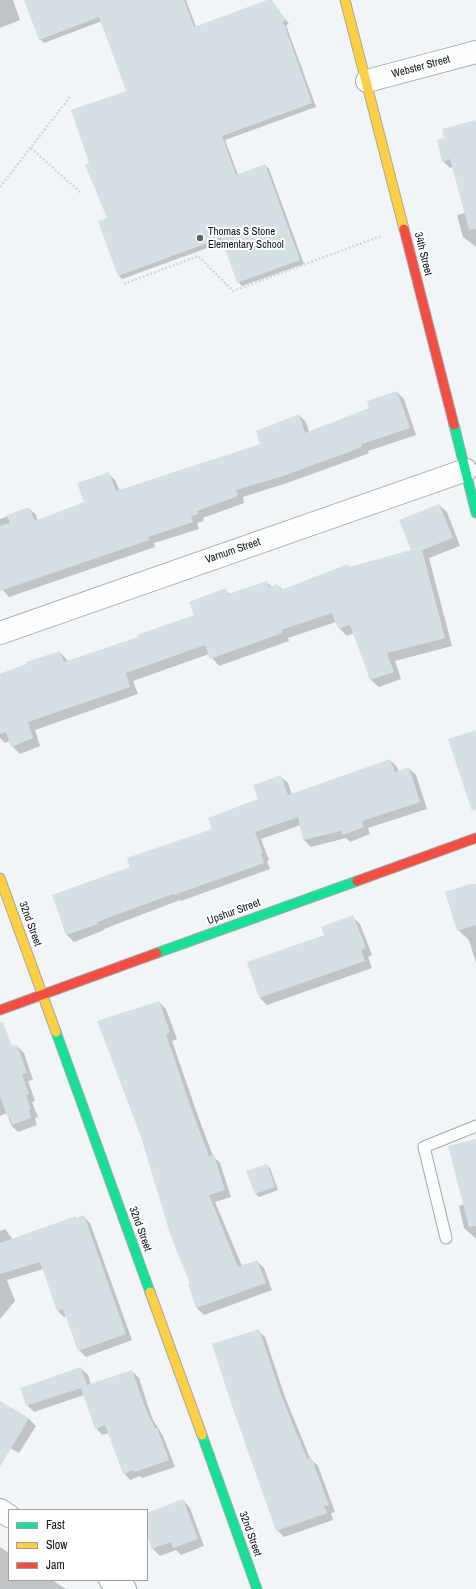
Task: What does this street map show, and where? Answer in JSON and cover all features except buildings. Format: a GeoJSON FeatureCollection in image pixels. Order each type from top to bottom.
{"type":"FeatureCollection","features":[{"type":"Feature","properties":{"kind":"street","name":"34th Street"},"geometry":{"type":"LineString","coordinates":[[346,0],[476,514]]}},
{"type":"Feature","properties":{"kind":"street","name":"Webster Street"},"geometry":{"type":"LineString","coordinates":[[367,81],[476,52]]}},
{"type":"Feature","properties":{"kind":"street","name":"Varnum Street"},"geometry":{"type":"LineString","coordinates":[[0,633],[466,470]]}},
{"type":"Feature","properties":{"kind":"street","name":"Upshur Street"},"geometry":{"type":"LineString","coordinates":[[0,1010],[476,838]]}},
{"type":"Feature","properties":{"kind":"street","name":"32nd Street"},"geometry":{"type":"LineString","coordinates":[[0,878],[257,1589]]}},
{"type":"Feature","properties":{"kind":"street"},"geometry":{"type":"LineString","coordinates":[[112,1581],[125,1589]]}},
{"type":"Feature","properties":{"kind":"lane"},"geometry":{"type":"LineString","coordinates":[[446,1238],[424,1147],[476,1126]]}},
{"type":"Feature","properties":{"kind":"path"},"geometry":{"type":"LineString","coordinates":[[0,187],[70,97]]}},
{"type":"Feature","properties":{"kind":"path"},"geometry":{"type":"LineString","coordinates":[[31,148],[81,193]]}},
{"type":"Feature","properties":{"kind":"path"},"geometry":{"type":"LineString","coordinates":[[124,284],[198,256],[233,291],[389,233]]}},
{"type":"Feature","properties":{"kind":"traffic: fast"},"geometry":{"type":"LineString","coordinates":[[454,425],[476,513]]}},
{"type":"Feature","properties":{"kind":"traffic: fast"},"geometry":{"type":"LineString","coordinates":[[157,953],[357,881]]}},
{"type":"Feature","properties":{"kind":"traffic: fast"},"geometry":{"type":"LineString","coordinates":[[56,1032],[150,1292]]}},
{"type":"Feature","properties":{"kind":"traffic: fast"},"geometry":{"type":"LineString","coordinates":[[202,1435],[257,1589]]}},
{"type":"Feature","properties":{"kind":"traffic: slow"},"geometry":{"type":"LineString","coordinates":[[345,0],[404,229]]}},
{"type":"Feature","properties":{"kind":"traffic: slow"},"geometry":{"type":"LineString","coordinates":[[0,878],[56,1032]]}},
{"type":"Feature","properties":{"kind":"traffic: slow"},"geometry":{"type":"LineString","coordinates":[[150,1292],[202,1435]]}},
{"type":"Feature","properties":{"kind":"traffic: jam"},"geometry":{"type":"LineString","coordinates":[[404,229],[454,425]]}},
{"type":"Feature","properties":{"kind":"traffic: jam"},"geometry":{"type":"LineString","coordinates":[[357,881],[476,838]]}},
{"type":"Feature","properties":{"kind":"traffic: jam"},"geometry":{"type":"LineString","coordinates":[[0,1010],[157,953]]}},
{"type":"Feature","properties":{"kind":"place","name":"Thomas S Stone Elementary School"},"geometry":{"type":"Point","coordinates":[200,238]}}]}
